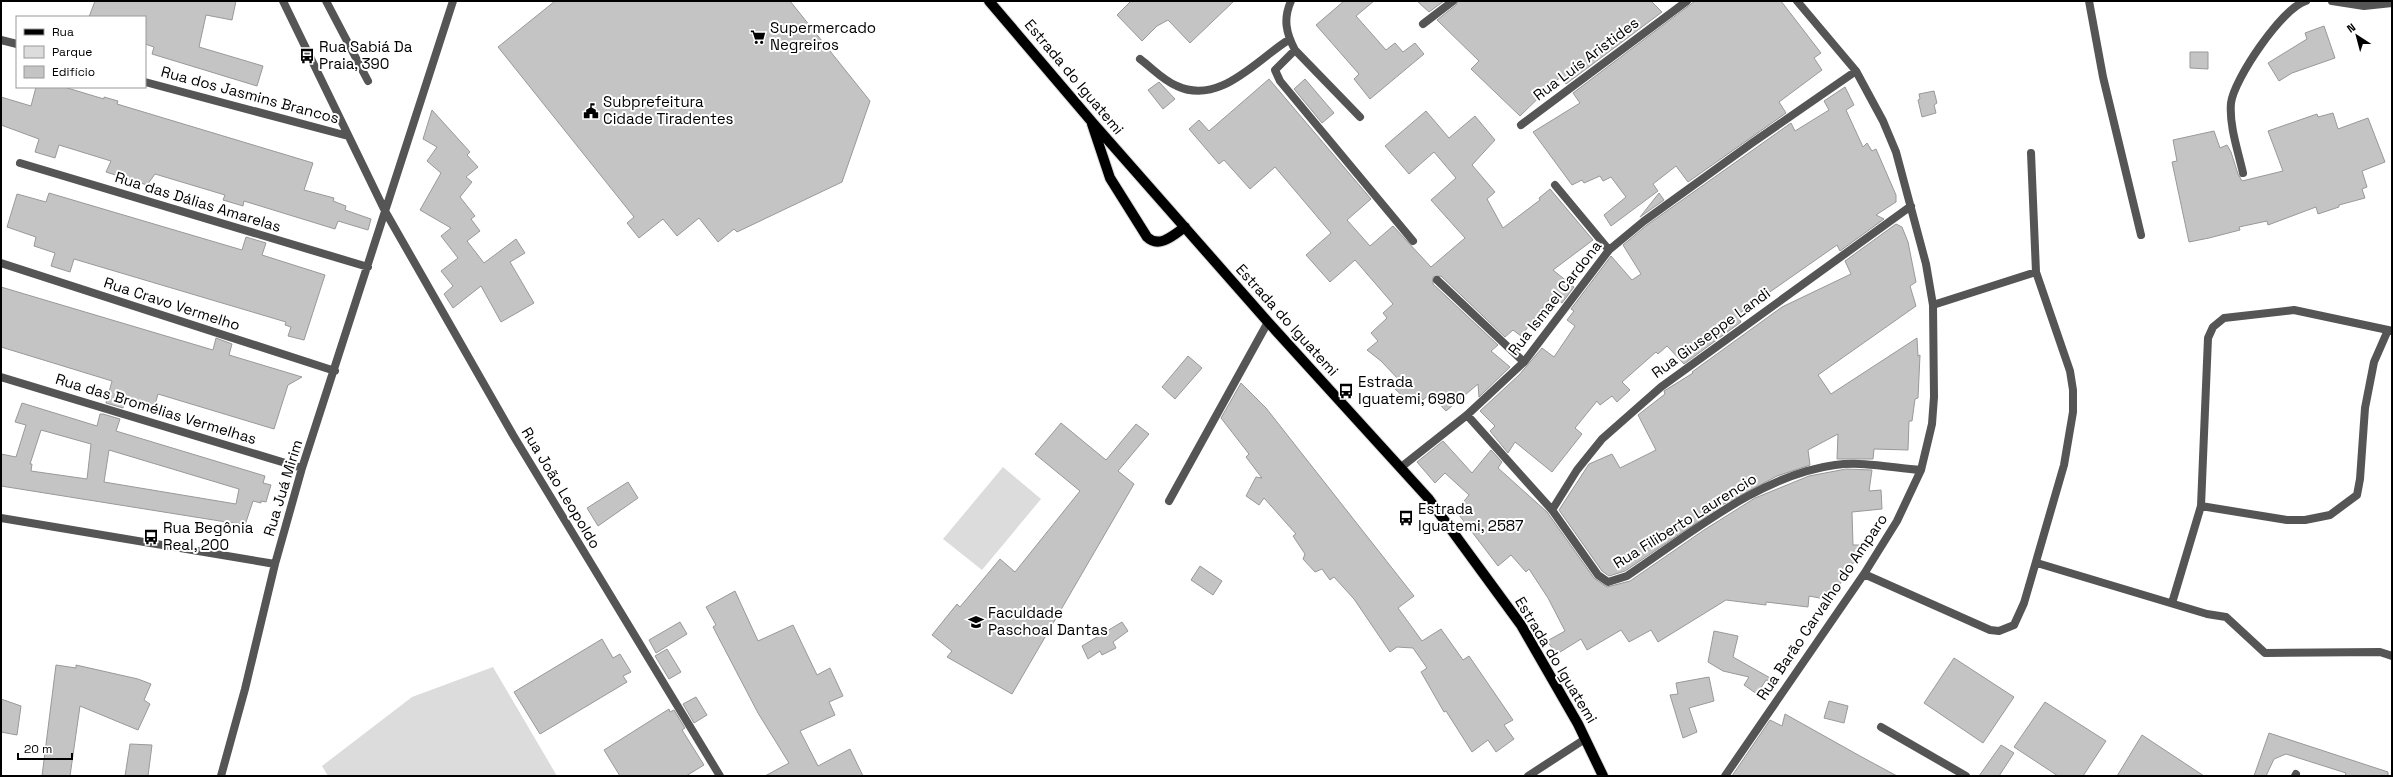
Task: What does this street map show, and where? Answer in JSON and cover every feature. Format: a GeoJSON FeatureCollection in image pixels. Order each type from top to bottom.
{"type":"FeatureCollection","features":[{"type":"Feature","properties":{"kind":"main road","name":"Estrada do Iguatemi"},"geometry":{"type":"LineString","coordinates":[[989,1],[1092,122],[1268,322],[1428,498],[1521,625],[1585,739],[1603,776]]}},
{"type":"Feature","properties":{"kind":"main road"},"geometry":{"type":"LineString","coordinates":[[1092,122],[1110,178],[1147,237],[1151,241],[1161,242],[1185,227]]}},
{"type":"Feature","properties":{"kind":"street","name":"Rua João Leopoldo"},"geometry":{"type":"LineString","coordinates":[[284,1],[385,211],[513,435],[720,776]]}},
{"type":"Feature","properties":{"kind":"street"},"geometry":{"type":"LineString","coordinates":[[326,1],[368,80]]}},
{"type":"Feature","properties":{"kind":"street","name":"Rua Juá Mirim"},"geometry":{"type":"LineString","coordinates":[[221,776],[245,689],[275,564],[302,468],[335,371],[453,1]]}},
{"type":"Feature","properties":{"kind":"street"},"geometry":{"type":"LineString","coordinates":[[1291,1],[1285,19],[1290,39],[1295,50],[1360,117]]}},
{"type":"Feature","properties":{"kind":"street"},"geometry":{"type":"LineString","coordinates":[[1422,24],[1453,1]]}},
{"type":"Feature","properties":{"kind":"street","name":"Rua Luís Aristides"},"geometry":{"type":"LineString","coordinates":[[1521,125],[1687,1]]}},
{"type":"Feature","properties":{"kind":"street","name":"Rua Barão Carvalho do Amparo"},"geometry":{"type":"LineString","coordinates":[[1725,776],[1864,574],[1897,521],[1921,470],[1932,424],[1934,396],[1933,305],[1926,264],[1896,152],[1856,70],[1798,1]]}},
{"type":"Feature","properties":{"kind":"street"},"geometry":{"type":"LineString","coordinates":[[2089,1],[2103,77],[2141,235]]}},
{"type":"Feature","properties":{"kind":"street"},"geometry":{"type":"LineString","coordinates":[[2243,173],[2231,116],[2233,93],[2242,72],[2286,14],[2306,1]]}},
{"type":"Feature","properties":{"kind":"street"},"geometry":{"type":"LineString","coordinates":[[2332,1],[2364,6],[2392,3]]}},
{"type":"Feature","properties":{"kind":"street"},"geometry":{"type":"LineString","coordinates":[[1140,59],[1175,86],[1186,90],[1207,90],[1235,80],[1290,39]]}},
{"type":"Feature","properties":{"kind":"street"},"geometry":{"type":"LineString","coordinates":[[1,40],[16,44]]}},
{"type":"Feature","properties":{"kind":"street"},"geometry":{"type":"LineString","coordinates":[[1295,50],[1275,70],[1280,80],[1413,241]]}},
{"type":"Feature","properties":{"kind":"street","name":"Rua Ismael Cardona"},"geometry":{"type":"LineString","coordinates":[[1400,468],[1467,415],[1524,362],[1609,250],[1644,221],[1856,70]]}},
{"type":"Feature","properties":{"kind":"street","name":"Rua dos Jasmins Brancos"},"geometry":{"type":"LineString","coordinates":[[146,82],[348,136]]}},
{"type":"Feature","properties":{"kind":"street"},"geometry":{"type":"LineString","coordinates":[[1864,574],[1968,622],[1999,631],[2014,625],[2024,603],[2037,563],[2064,465],[2073,412],[2073,390],[2070,371],[2036,272],[2032,153]]}},
{"type":"Feature","properties":{"kind":"street","name":"Rua das Dálias Amarelas"},"geometry":{"type":"LineString","coordinates":[[20,164],[368,267]]}},
{"type":"Feature","properties":{"kind":"street"},"geometry":{"type":"LineString","coordinates":[[1555,185],[1609,250]]}},
{"type":"Feature","properties":{"kind":"street","name":"Rua Giuseppe Landi"},"geometry":{"type":"LineString","coordinates":[[1552,510],[1577,470],[1602,439],[1661,386],[1911,206]]}},
{"type":"Feature","properties":{"kind":"street","name":"Rua Cravo Vermelho"},"geometry":{"type":"LineString","coordinates":[[1,263],[335,371]]}},
{"type":"Feature","properties":{"kind":"street"},"geometry":{"type":"LineString","coordinates":[[1933,305],[2036,272]]}},
{"type":"Feature","properties":{"kind":"street"},"geometry":{"type":"LineString","coordinates":[[1437,280],[1524,362]]}},
{"type":"Feature","properties":{"kind":"street"},"geometry":{"type":"LineString","coordinates":[[2172,603],[2201,506],[2208,338],[2213,327],[2224,318],[2294,310],[2390,331],[2374,362],[2364,408],[2360,479],[2357,495],[2330,516],[2305,520],[2286,520],[2201,506]]}},
{"type":"Feature","properties":{"kind":"street"},"geometry":{"type":"LineString","coordinates":[[1169,501],[1268,322]]}},
{"type":"Feature","properties":{"kind":"street","name":"Rua das Bromélias Vermelhas"},"geometry":{"type":"LineString","coordinates":[[1,377],[302,468]]}},
{"type":"Feature","properties":{"kind":"street","name":"Rua Filiberto Laurencio"},"geometry":{"type":"LineString","coordinates":[[1467,415],[1552,510],[1598,575],[1604,581],[1613,582],[1628,576],[1753,492],[1801,471],[1837,464],[1921,470]]}},
{"type":"Feature","properties":{"kind":"street"},"geometry":{"type":"LineString","coordinates":[[1,518],[275,564]]}},
{"type":"Feature","properties":{"kind":"street"},"geometry":{"type":"LineString","coordinates":[[2037,563],[2207,614],[2226,617],[2265,653],[2380,652],[2392,656]]}},
{"type":"Feature","properties":{"kind":"street"},"geometry":{"type":"LineString","coordinates":[[1881,727],[1966,776]]}},
{"type":"Feature","properties":{"kind":"street"},"geometry":{"type":"LineString","coordinates":[[1528,776],[1585,739]]}},
{"type":"Feature","properties":{"kind":"green space"},"geometry":{"type":"Polygon","coordinates":[[[1003,467],[1041,499],[982,570],[943,539],[1003,467]]]}},
{"type":"Feature","properties":{"kind":"green space"},"geometry":{"type":"Polygon","coordinates":[[[493,667],[557,776],[328,776],[322,766],[412,697],[493,667]]]}},
{"type":"Feature","properties":{"kind":"building"},"geometry":{"type":"Polygon","coordinates":[[[95,1],[236,1],[232,20],[206,15],[199,47],[263,66],[257,86],[152,54],[154,47],[146,44],[146,16],[89,16],[95,1]]]}},
{"type":"Feature","properties":{"kind":"building"},"geometry":{"type":"Polygon","coordinates":[[[555,1],[790,1],[870,101],[842,182],[737,232],[734,229],[718,242],[699,218],[677,236],[663,219],[639,238],[627,223],[634,217],[498,47],[555,1]]]}},
{"type":"Feature","properties":{"kind":"building"},"geometry":{"type":"Polygon","coordinates":[[[1131,1],[1234,1],[1190,43],[1168,20],[1157,26],[1142,41],[1117,15],[1131,1]]]}},
{"type":"Feature","properties":{"kind":"building"},"geometry":{"type":"Polygon","coordinates":[[[1344,1],[1374,1],[1356,16],[1386,50],[1395,43],[1403,52],[1415,43],[1424,54],[1370,99],[1354,79],[1359,74],[1316,25],[1344,1]]]}},
{"type":"Feature","properties":{"kind":"building"},"geometry":{"type":"Polygon","coordinates":[[[1417,1],[1444,1],[1429,12],[1417,1]]]}},
{"type":"Feature","properties":{"kind":"building"},"geometry":{"type":"Polygon","coordinates":[[[1458,1],[1651,1],[1662,12],[1566,84],[1562,78],[1558,79],[1520,116],[1471,69],[1479,61],[1437,20],[1456,5],[1458,1]]]}},
{"type":"Feature","properties":{"kind":"building"},"geometry":{"type":"Polygon","coordinates":[[[1695,1],[1781,1],[1821,53],[1814,58],[1822,70],[1779,102],[1786,113],[1688,182],[1676,166],[1653,184],[1658,191],[1611,226],[1604,215],[1626,197],[1611,177],[1603,181],[1600,176],[1584,183],[1582,180],[1572,185],[1533,132],[1580,103],[1573,93],[1695,1]]]}},
{"type":"Feature","properties":{"kind":"building"},"geometry":{"type":"Polygon","coordinates":[[[2324,26],[2335,58],[2292,73],[2279,81],[2268,63],[2307,39],[2305,33],[2324,26]]]}},
{"type":"Feature","properties":{"kind":"building"},"geometry":{"type":"Polygon","coordinates":[[[2190,52],[2208,52],[2208,69],[2190,68],[2190,52]]]}},
{"type":"Feature","properties":{"kind":"building"},"geometry":{"type":"Polygon","coordinates":[[[1269,79],[1371,199],[1347,220],[1370,246],[1393,226],[1431,267],[1465,238],[1431,200],[1456,178],[1434,152],[1409,174],[1385,146],[1426,111],[1449,138],[1475,116],[1495,140],[1472,165],[1495,192],[1487,199],[1503,228],[1540,200],[1539,198],[1550,189],[1593,240],[1553,270],[1574,287],[1562,303],[1552,296],[1521,336],[1513,330],[1505,337],[1441,276],[1433,277],[1433,284],[1498,345],[1491,351],[1510,367],[1479,397],[1478,384],[1446,411],[1430,394],[1423,400],[1419,395],[1410,403],[1394,388],[1401,382],[1381,361],[1367,350],[1378,341],[1371,333],[1387,318],[1383,313],[1393,304],[1355,260],[1330,282],[1306,255],[1331,233],[1275,167],[1250,189],[1224,160],[1219,164],[1189,129],[1199,120],[1209,131],[1269,79]]]}},
{"type":"Feature","properties":{"kind":"building"},"geometry":{"type":"Polygon","coordinates":[[[1305,79],[1334,113],[1322,123],[1294,89],[1305,79]]]}},
{"type":"Feature","properties":{"kind":"building"},"geometry":{"type":"Polygon","coordinates":[[[1159,82],[1175,99],[1163,109],[1148,90],[1159,82]]]}},
{"type":"Feature","properties":{"kind":"building"},"geometry":{"type":"Polygon","coordinates":[[[1845,87],[1854,105],[1846,110],[1863,147],[1867,143],[1872,151],[1876,149],[1896,195],[1896,202],[1876,215],[1884,219],[1840,251],[1837,245],[1737,315],[1741,322],[1684,364],[1667,346],[1658,354],[1656,352],[1622,382],[1630,390],[1617,402],[1612,396],[1600,405],[1597,401],[1575,428],[1582,434],[1552,472],[1515,442],[1508,453],[1490,431],[1495,426],[1480,411],[1519,375],[1542,348],[1554,357],[1575,326],[1567,320],[1574,311],[1571,309],[1611,256],[1632,280],[1641,274],[1623,245],[1647,225],[1791,123],[1795,131],[1829,110],[1824,101],[1845,87]]]}},
{"type":"Feature","properties":{"kind":"building"},"geometry":{"type":"Polygon","coordinates":[[[36,88],[67,88],[104,99],[104,97],[118,101],[117,104],[313,163],[304,190],[334,198],[333,201],[346,206],[345,210],[371,219],[368,230],[338,221],[335,229],[244,201],[243,206],[223,200],[225,195],[155,174],[147,185],[106,172],[111,161],[59,145],[55,158],[35,152],[39,139],[1,125],[1,97],[31,106],[36,88]]]}},
{"type":"Feature","properties":{"kind":"building"},"geometry":{"type":"Polygon","coordinates":[[[1934,91],[1937,103],[1934,105],[1936,113],[1922,117],[1918,100],[1920,99],[1919,94],[1934,91]]]}},
{"type":"Feature","properties":{"kind":"building"},"geometry":{"type":"Polygon","coordinates":[[[432,110],[470,152],[467,155],[478,167],[466,177],[472,182],[460,197],[475,216],[471,219],[480,231],[467,241],[484,263],[516,239],[525,253],[510,262],[534,303],[501,322],[481,286],[453,308],[444,294],[453,286],[441,271],[458,258],[441,236],[451,228],[420,210],[441,173],[427,161],[437,147],[423,139],[432,110]]]}},
{"type":"Feature","properties":{"kind":"building"},"geometry":{"type":"Polygon","coordinates":[[[2333,113],[2338,129],[2368,118],[2385,162],[2362,171],[2367,187],[2362,189],[2365,198],[2339,205],[2339,207],[2318,214],[2316,207],[2268,225],[2267,221],[2239,227],[2240,230],[2189,242],[2172,162],[2177,161],[2173,140],[2214,131],[2220,148],[2227,145],[2231,152],[2238,174],[2242,181],[2283,171],[2268,131],[2317,114],[2318,117],[2333,113]]]}},
{"type":"Feature","properties":{"kind":"building"},"geometry":{"type":"Polygon","coordinates":[[[49,193],[242,250],[246,237],[266,243],[262,255],[325,275],[304,340],[288,336],[291,327],[285,325],[286,322],[74,259],[70,272],[51,266],[55,253],[34,246],[36,237],[7,227],[17,194],[46,202],[49,193]]]}},
{"type":"Feature","properties":{"kind":"building"},"geometry":{"type":"Polygon","coordinates":[[[1659,193],[1664,200],[1640,217],[1659,193]]]}},
{"type":"Feature","properties":{"kind":"building"},"geometry":{"type":"Polygon","coordinates":[[[1896,224],[1902,227],[1908,242],[1916,282],[1910,286],[1916,306],[1818,375],[1831,394],[1917,338],[1918,356],[1920,355],[1918,398],[1915,399],[1912,421],[1909,421],[1908,450],[1874,449],[1873,459],[1837,459],[1838,434],[1808,450],[1810,465],[1777,476],[1724,504],[1625,571],[1609,576],[1602,571],[1559,510],[1589,464],[1612,454],[1620,468],[1656,450],[1638,415],[1665,394],[1664,391],[1693,373],[1692,372],[1782,307],[1851,274],[1845,261],[1896,224]]]}},
{"type":"Feature","properties":{"kind":"building"},"geometry":{"type":"Polygon","coordinates":[[[1,287],[213,350],[216,338],[232,344],[229,355],[302,377],[288,385],[274,429],[158,394],[154,408],[126,398],[123,408],[106,403],[112,381],[1,347],[1,287]]]}},
{"type":"Feature","properties":{"kind":"building"},"geometry":{"type":"Polygon","coordinates":[[[1188,356],[1202,368],[1175,399],[1162,387],[1188,356]]]}},
{"type":"Feature","properties":{"kind":"building"},"geometry":{"type":"Polygon","coordinates":[[[1241,383],[1266,408],[1414,596],[1398,608],[1422,641],[1441,629],[1463,660],[1469,656],[1513,720],[1504,725],[1514,739],[1496,752],[1488,740],[1472,752],[1446,711],[1444,712],[1421,672],[1427,668],[1413,648],[1397,647],[1390,652],[1354,599],[1334,577],[1330,580],[1322,569],[1315,572],[1303,559],[1305,554],[1293,536],[1296,534],[1264,498],[1259,505],[1246,496],[1256,477],[1262,478],[1246,457],[1249,454],[1221,418],[1241,383]]]}},
{"type":"Feature","properties":{"kind":"building"},"geometry":{"type":"Polygon","coordinates":[[[22,403],[97,426],[100,414],[103,414],[120,419],[116,431],[265,476],[263,483],[271,485],[266,502],[261,501],[261,503],[253,501],[245,525],[1,486],[1,454],[16,457],[26,425],[15,422],[22,403]],[[41,430],[30,464],[32,464],[31,471],[87,479],[91,444],[41,430]],[[109,450],[104,482],[236,504],[239,489],[109,450]]]}},
{"type":"Feature","properties":{"kind":"building"},"geometry":{"type":"Polygon","coordinates":[[[1061,423],[1106,460],[1136,424],[1149,434],[1118,471],[1134,484],[1012,694],[947,657],[952,651],[932,635],[957,604],[960,607],[1000,559],[1015,572],[1080,491],[1035,454],[1061,423]]]}},
{"type":"Feature","properties":{"kind":"building"},"geometry":{"type":"Polygon","coordinates":[[[1443,441],[1472,473],[1491,450],[1502,462],[1498,468],[1547,512],[1594,578],[1607,587],[1630,581],[1704,530],[1755,498],[1809,476],[1846,469],[1872,470],[1869,491],[1881,490],[1882,509],[1852,512],[1853,545],[1860,545],[1857,557],[1830,600],[1809,596],[1808,607],[1766,602],[1766,605],[1726,600],[1658,642],[1651,630],[1629,642],[1621,630],[1587,650],[1581,639],[1557,654],[1547,641],[1565,631],[1548,598],[1529,569],[1526,572],[1511,555],[1498,566],[1456,511],[1469,495],[1445,473],[1435,483],[1417,462],[1443,441]]]}},
{"type":"Feature","properties":{"kind":"building"},"geometry":{"type":"Polygon","coordinates":[[[628,482],[638,498],[598,526],[587,508],[628,482]]]}},
{"type":"Feature","properties":{"kind":"building"},"geometry":{"type":"Polygon","coordinates":[[[1200,566],[1222,581],[1213,595],[1191,580],[1200,566]]]}},
{"type":"Feature","properties":{"kind":"building"},"geometry":{"type":"Polygon","coordinates":[[[735,591],[758,641],[793,625],[817,675],[830,668],[843,696],[829,702],[835,715],[800,731],[818,766],[850,749],[863,776],[765,776],[789,763],[758,713],[713,627],[716,625],[706,607],[735,591]]]}},
{"type":"Feature","properties":{"kind":"building"},"geometry":{"type":"Polygon","coordinates":[[[680,622],[687,634],[656,653],[649,640],[680,622]]]}},
{"type":"Feature","properties":{"kind":"building"},"geometry":{"type":"Polygon","coordinates":[[[1122,622],[1128,631],[1113,642],[1116,648],[1102,655],[1100,651],[1088,659],[1082,646],[1122,622]]]}},
{"type":"Feature","properties":{"kind":"building"},"geometry":{"type":"Polygon","coordinates":[[[1714,631],[1738,636],[1733,657],[1772,679],[1771,681],[1766,680],[1757,694],[1744,685],[1749,677],[1723,671],[1708,662],[1714,631]]]}},
{"type":"Feature","properties":{"kind":"building"},"geometry":{"type":"Polygon","coordinates":[[[602,639],[613,658],[620,654],[631,672],[623,676],[627,682],[540,734],[514,692],[602,639]]]}},
{"type":"Feature","properties":{"kind":"building"},"geometry":{"type":"Polygon","coordinates":[[[667,649],[681,672],[669,679],[655,656],[667,649]]]}},
{"type":"Feature","properties":{"kind":"building"},"geometry":{"type":"Polygon","coordinates":[[[1954,658],[2014,697],[1983,743],[1924,703],[1954,658]]]}},
{"type":"Feature","properties":{"kind":"building"},"geometry":{"type":"Polygon","coordinates":[[[56,665],[76,668],[76,665],[138,679],[151,684],[144,700],[150,704],[138,730],[80,706],[70,776],[42,776],[56,665]]]}},
{"type":"Feature","properties":{"kind":"building"},"geometry":{"type":"Polygon","coordinates":[[[1709,677],[1714,701],[1689,708],[1697,732],[1683,738],[1670,695],[1678,694],[1676,683],[1709,677]]]}},
{"type":"Feature","properties":{"kind":"building"},"geometry":{"type":"Polygon","coordinates":[[[696,697],[707,715],[694,723],[683,704],[696,697]]]}},
{"type":"Feature","properties":{"kind":"building"},"geometry":{"type":"Polygon","coordinates":[[[1,699],[21,706],[17,735],[1,732],[1,699]]]}},
{"type":"Feature","properties":{"kind":"building"},"geometry":{"type":"Polygon","coordinates":[[[1829,701],[1848,706],[1844,723],[1824,718],[1829,701]]]}},
{"type":"Feature","properties":{"kind":"building"},"geometry":{"type":"Polygon","coordinates":[[[2045,702],[2106,741],[2083,776],[2058,776],[2014,747],[2045,702]]]}},
{"type":"Feature","properties":{"kind":"building"},"geometry":{"type":"Polygon","coordinates":[[[669,709],[670,712],[674,710],[685,728],[682,730],[704,765],[686,776],[620,776],[604,750],[669,709]]]}},
{"type":"Feature","properties":{"kind":"building"},"geometry":{"type":"Polygon","coordinates":[[[1785,714],[1897,776],[1732,776],[1770,720],[1782,726],[1785,714]]]}},
{"type":"Feature","properties":{"kind":"building"},"geometry":{"type":"Polygon","coordinates":[[[2269,733],[2388,772],[2388,776],[2345,776],[2346,773],[2286,754],[2274,759],[2266,776],[2254,776],[2269,733]]]}},
{"type":"Feature","properties":{"kind":"building"},"geometry":{"type":"Polygon","coordinates":[[[2142,735],[2204,776],[2117,776],[2142,735]]]}},
{"type":"Feature","properties":{"kind":"building"},"geometry":{"type":"Polygon","coordinates":[[[130,744],[152,745],[148,776],[125,776],[130,744]]]}},
{"type":"Feature","properties":{"kind":"building"},"geometry":{"type":"Polygon","coordinates":[[[2001,745],[2014,753],[1999,776],[1979,776],[2001,745]]]}},
{"type":"Feature","properties":{"kind":"place","name":"Supermercado Negreiros"},"geometry":{"type":"Point","coordinates":[758,37]}},
{"type":"Feature","properties":{"kind":"place","name":"Rua Sabiá Da Praia, 390"},"geometry":{"type":"Point","coordinates":[307,56]}},
{"type":"Feature","properties":{"kind":"place","name":"Subprefeitura Cidade Tiradentes"},"geometry":{"type":"Point","coordinates":[591,111]}},
{"type":"Feature","properties":{"kind":"place","name":"Estrada Iguatemi, 6980"},"geometry":{"type":"Point","coordinates":[1346,391]}},
{"type":"Feature","properties":{"kind":"place","name":"Estrada Iguatemi, 2587"},"geometry":{"type":"Point","coordinates":[1406,518]}},
{"type":"Feature","properties":{"kind":"place","name":"Rua Begônia Real, 200"},"geometry":{"type":"Point","coordinates":[151,537]}},
{"type":"Feature","properties":{"kind":"place","name":"Faculdade Paschoal Dantas"},"geometry":{"type":"Point","coordinates":[976,622]}}]}
